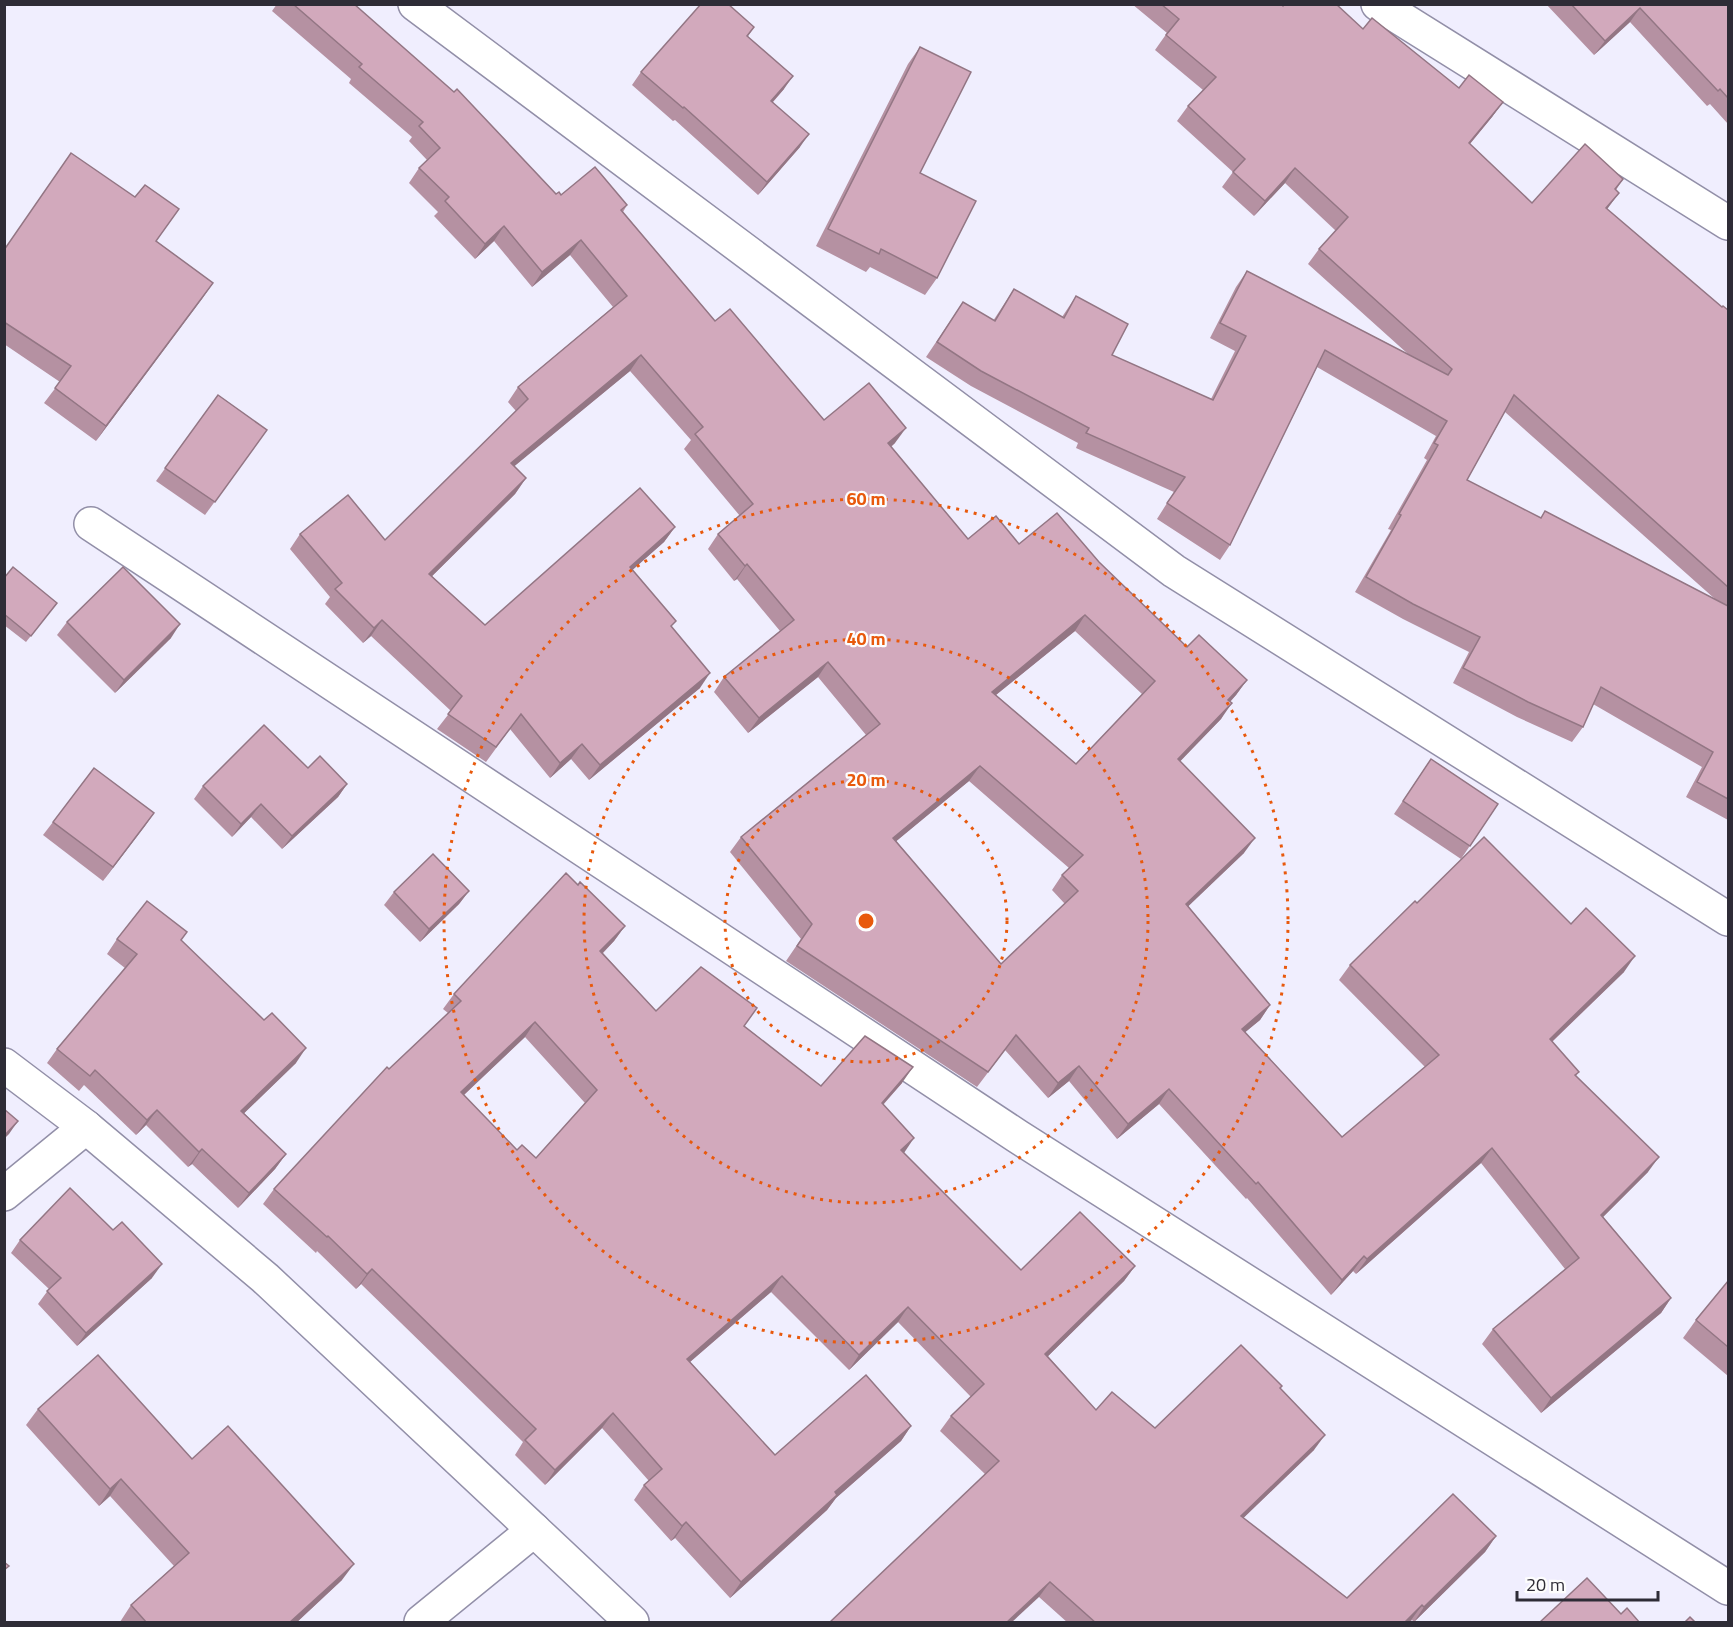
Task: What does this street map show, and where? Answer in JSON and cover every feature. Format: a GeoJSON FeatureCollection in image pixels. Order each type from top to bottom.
{"type":"FeatureCollection","features":[{"type":"Feature","properties":{"kind":"street"},"geometry":{"type":"LineString","coordinates":[[415,4],[1174,572],[1728,919]]}},
{"type":"Feature","properties":{"kind":"street"},"geometry":{"type":"LineString","coordinates":[[1378,4],[1728,224]]}},
{"type":"Feature","properties":{"kind":"street"},"geometry":{"type":"LineString","coordinates":[[91,524],[1017,1136],[1728,1588]]}},
{"type":"Feature","properties":{"kind":"street"},"geometry":{"type":"LineString","coordinates":[[4,1065],[86,1127],[265,1278],[632,1623]]}},
{"type":"Feature","properties":{"kind":"street"},"geometry":{"type":"LineString","coordinates":[[4,1194],[86,1127]]}},
{"type":"Feature","properties":{"kind":"street"},"geometry":{"type":"LineString","coordinates":[[421,1623],[534,1530]]}},
{"type":"Feature","properties":{"kind":"building"},"geometry":{"type":"Polygon","coordinates":[[[293,4],[354,4],[454,92],[457,89],[556,194],[559,192],[561,195],[595,167],[627,205],[621,210],[715,321],[730,309],[824,420],[869,383],[906,428],[888,443],[968,539],[996,516],[1019,544],[1057,513],[1099,562],[1187,647],[1199,635],[1247,680],[1228,700],[1232,703],[1178,759],[1255,838],[1186,904],[1270,1005],[1242,1029],[1342,1137],[1439,1055],[1350,965],[1415,901],[1417,903],[1484,837],[1571,924],[1586,908],[1635,956],[1550,1039],[1579,1072],[1575,1075],[1659,1157],[1601,1215],[1671,1298],[1551,1398],[1493,1329],[1579,1258],[1492,1148],[1367,1259],[1364,1256],[1342,1280],[1258,1182],[1256,1184],[1169,1089],[1128,1124],[1079,1066],[1058,1083],[1016,1035],[988,1072],[797,946],[812,924],[741,837],[880,724],[828,662],[759,718],[724,677],[794,620],[747,564],[745,566],[718,534],[753,504],[695,434],[703,427],[641,355],[511,463],[526,478],[429,574],[485,625],[640,488],[675,527],[630,567],[676,621],[671,626],[710,673],[600,765],[582,744],[560,763],[521,714],[496,747],[448,714],[462,696],[382,620],[374,628],[335,589],[342,583],[300,534],[348,495],[385,540],[528,399],[518,387],[627,296],[581,240],[542,272],[504,226],[485,244],[445,201],[449,197],[419,168],[440,148],[419,126],[423,122],[359,67],[362,64],[293,4]],[[1085,615],[992,692],[1076,764],[1155,681],[1085,615]],[[980,766],[893,838],[1001,964],[1078,891],[1062,875],[1083,855],[980,766]]]}},
{"type":"Feature","properties":{"kind":"building"},"geometry":{"type":"Polygon","coordinates":[[[701,4],[728,4],[754,27],[747,36],[793,76],[771,101],[809,134],[767,182],[684,107],[641,72],[701,4]]]}},
{"type":"Feature","properties":{"kind":"building"},"geometry":{"type":"Polygon","coordinates":[[[1161,4],[1281,4],[1283,6],[1284,4],[1336,4],[1363,29],[1372,18],[1459,88],[1469,75],[1503,102],[1469,143],[1532,203],[1585,144],[1623,179],[1615,189],[1619,193],[1606,208],[1728,310],[1728,587],[1514,395],[1467,480],[1541,518],[1545,511],[1728,606],[1728,799],[1697,782],[1713,752],[1601,687],[1583,727],[1528,702],[1463,668],[1480,637],[1413,604],[1366,577],[1438,445],[1434,443],[1447,421],[1325,350],[1230,545],[1167,503],[1185,477],[1086,433],[1089,428],[981,371],[937,342],[963,302],[995,321],[1014,289],[1064,318],[1076,296],[1128,324],[1112,355],[1213,400],[1246,336],[1220,323],[1247,271],[1448,375],[1452,369],[1319,249],[1348,217],[1295,168],[1265,201],[1233,172],[1245,159],[1188,106],[1216,77],[1166,35],[1179,19],[1161,4]]]}},
{"type":"Feature","properties":{"kind":"building"},"geometry":{"type":"Polygon","coordinates":[[[1571,4],[1728,4],[1728,98],[1720,89],[1718,91],[1640,8],[1605,41],[1571,4]]]}},
{"type":"Feature","properties":{"kind":"building"},"geometry":{"type":"Polygon","coordinates":[[[920,47],[971,72],[920,173],[976,201],[937,278],[881,249],[879,254],[828,229],[920,47]]]}},
{"type":"Feature","properties":{"kind":"building"},"geometry":{"type":"Polygon","coordinates":[[[71,153],[135,197],[145,185],[179,209],[156,241],[213,283],[106,426],[55,388],[71,366],[4,322],[4,250],[71,153]]]}},
{"type":"Feature","properties":{"kind":"building"},"geometry":{"type":"Polygon","coordinates":[[[218,395],[267,430],[215,502],[165,468],[218,395]]]}},
{"type":"Feature","properties":{"kind":"building"},"geometry":{"type":"Polygon","coordinates":[[[13,567],[57,603],[31,636],[4,614],[4,578],[13,567]]]}},
{"type":"Feature","properties":{"kind":"building"},"geometry":{"type":"Polygon","coordinates":[[[123,567],[180,624],[124,680],[67,622],[123,567]]]}},
{"type":"Feature","properties":{"kind":"building"},"geometry":{"type":"Polygon","coordinates":[[[264,725],[308,768],[320,756],[347,784],[292,836],[261,804],[241,824],[203,786],[264,725]]]}},
{"type":"Feature","properties":{"kind":"building"},"geometry":{"type":"Polygon","coordinates":[[[1431,759],[1498,804],[1470,846],[1403,801],[1431,759]]]}},
{"type":"Feature","properties":{"kind":"building"},"geometry":{"type":"Polygon","coordinates":[[[94,768],[154,813],[113,867],[53,822],[94,768]]]}},
{"type":"Feature","properties":{"kind":"building"},"geometry":{"type":"Polygon","coordinates":[[[433,854],[469,891],[429,929],[394,892],[433,854]]]}},
{"type":"Feature","properties":{"kind":"building"},"geometry":{"type":"Polygon","coordinates":[[[566,873],[578,885],[580,882],[625,926],[600,951],[656,1011],[701,967],[757,1008],[744,1026],[821,1086],[865,1036],[913,1067],[882,1103],[914,1138],[901,1150],[1021,1270],[1080,1212],[1135,1266],[1045,1354],[1096,1410],[1112,1392],[1155,1428],[1241,1345],[1282,1386],[1280,1388],[1325,1435],[1241,1516],[1347,1598],[1453,1494],[1496,1536],[1424,1607],[1422,1605],[1404,1623],[1096,1623],[1050,1582],[1006,1623],[829,1623],[999,1461],[951,1416],[984,1384],[908,1307],[859,1355],[782,1276],[687,1359],[775,1455],[866,1375],[911,1426],[835,1492],[837,1495],[741,1582],[686,1522],[682,1526],[644,1485],[662,1469],[613,1413],[555,1470],[525,1440],[536,1429],[372,1269],[367,1274],[274,1189],[387,1067],[389,1069],[461,1001],[454,994],[566,873]],[[535,1022],[461,1092],[517,1150],[522,1145],[536,1158],[597,1090],[535,1022]]]}},
{"type":"Feature","properties":{"kind":"building"},"geometry":{"type":"Polygon","coordinates":[[[147,901],[187,932],[181,940],[264,1020],[272,1013],[306,1048],[241,1111],[286,1154],[249,1193],[202,1149],[199,1152],[157,1110],[147,1120],[95,1070],[90,1076],[57,1049],[137,954],[117,939],[147,901]]]}},
{"type":"Feature","properties":{"kind":"building"},"geometry":{"type":"Polygon","coordinates":[[[4,1109],[18,1121],[4,1136],[4,1109]]]}},
{"type":"Feature","properties":{"kind":"building"},"geometry":{"type":"Polygon","coordinates":[[[70,1188],[113,1230],[122,1222],[162,1264],[86,1333],[47,1291],[61,1278],[20,1240],[70,1188]]]}},
{"type":"Feature","properties":{"kind":"building"},"geometry":{"type":"Polygon","coordinates":[[[1728,1281],[1728,1347],[1696,1320],[1728,1281]]]}},
{"type":"Feature","properties":{"kind":"building"},"geometry":{"type":"Polygon","coordinates":[[[98,1355],[192,1459],[228,1426],[354,1564],[289,1623],[147,1623],[131,1605],[189,1553],[121,1479],[110,1489],[38,1409],[98,1355]]]}},
{"type":"Feature","properties":{"kind":"building"},"geometry":{"type":"Polygon","coordinates":[[[1587,1578],[1621,1614],[1627,1608],[1640,1623],[1539,1623],[1587,1578]]]}},
{"type":"Feature","properties":{"kind":"building"},"geometry":{"type":"Polygon","coordinates":[[[1690,1617],[1696,1623],[1684,1623],[1690,1617]]]}}]}
